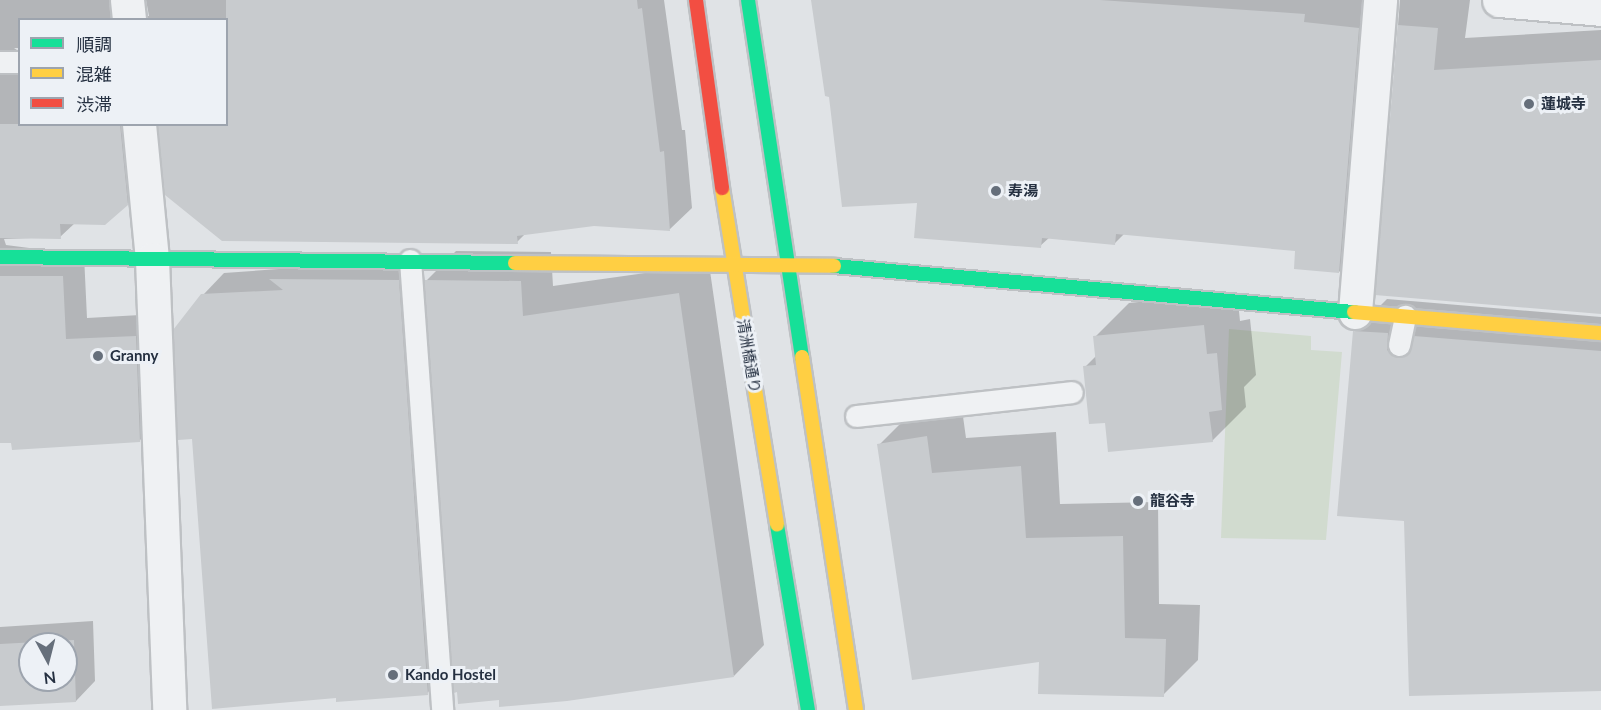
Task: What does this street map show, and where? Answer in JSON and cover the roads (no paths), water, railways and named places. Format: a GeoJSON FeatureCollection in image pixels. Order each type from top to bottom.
{"type":"FeatureCollection","features":[{"type":"Feature","properties":{"kind":"street"},"geometry":{"type":"LineString","coordinates":[[127,0],[129,18]]}},
{"type":"Feature","properties":{"kind":"street","name":"清洲橋通り"},"geometry":{"type":"LineString","coordinates":[[696,0],[733,263],[808,710]]}},
{"type":"Feature","properties":{"kind":"street"},"geometry":{"type":"LineString","coordinates":[[748,0],[856,710]]}},
{"type":"Feature","properties":{"kind":"street"},"geometry":{"type":"LineString","coordinates":[[1355,312],[1380,0]]}},
{"type":"Feature","properties":{"kind":"street"},"geometry":{"type":"LineString","coordinates":[[1499,0],[1601,9]]}},
{"type":"Feature","properties":{"kind":"street"},"geometry":{"type":"LineString","coordinates":[[139,126],[152,259],[169,710]]}},
{"type":"Feature","properties":{"kind":"street"},"geometry":{"type":"LineString","coordinates":[[0,257],[787,264],[1601,333]]}},
{"type":"Feature","properties":{"kind":"lane"},"geometry":{"type":"LineString","coordinates":[[0,62],[18,62]]}},
{"type":"Feature","properties":{"kind":"lane"},"geometry":{"type":"LineString","coordinates":[[410,260],[442,710]]}},
{"type":"Feature","properties":{"kind":"lane"},"geometry":{"type":"LineString","coordinates":[[1400,345],[1405,316]]}},
{"type":"Feature","properties":{"kind":"lane"},"geometry":{"type":"LineString","coordinates":[[856,416],[1072,392]]}},
{"type":"Feature","properties":{"kind":"place","name":"蓮城寺"},"geometry":{"type":"Point","coordinates":[1529,104]}},
{"type":"Feature","properties":{"kind":"place","name":"寿湯"},"geometry":{"type":"Point","coordinates":[996,191]}},
{"type":"Feature","properties":{"kind":"place","name":"Granny"},"geometry":{"type":"Point","coordinates":[98,356]}},
{"type":"Feature","properties":{"kind":"place","name":"龍谷寺"},"geometry":{"type":"Point","coordinates":[1138,501]}},
{"type":"Feature","properties":{"kind":"place","name":"Kando Hostel"},"geometry":{"type":"Point","coordinates":[393,675]}}]}
